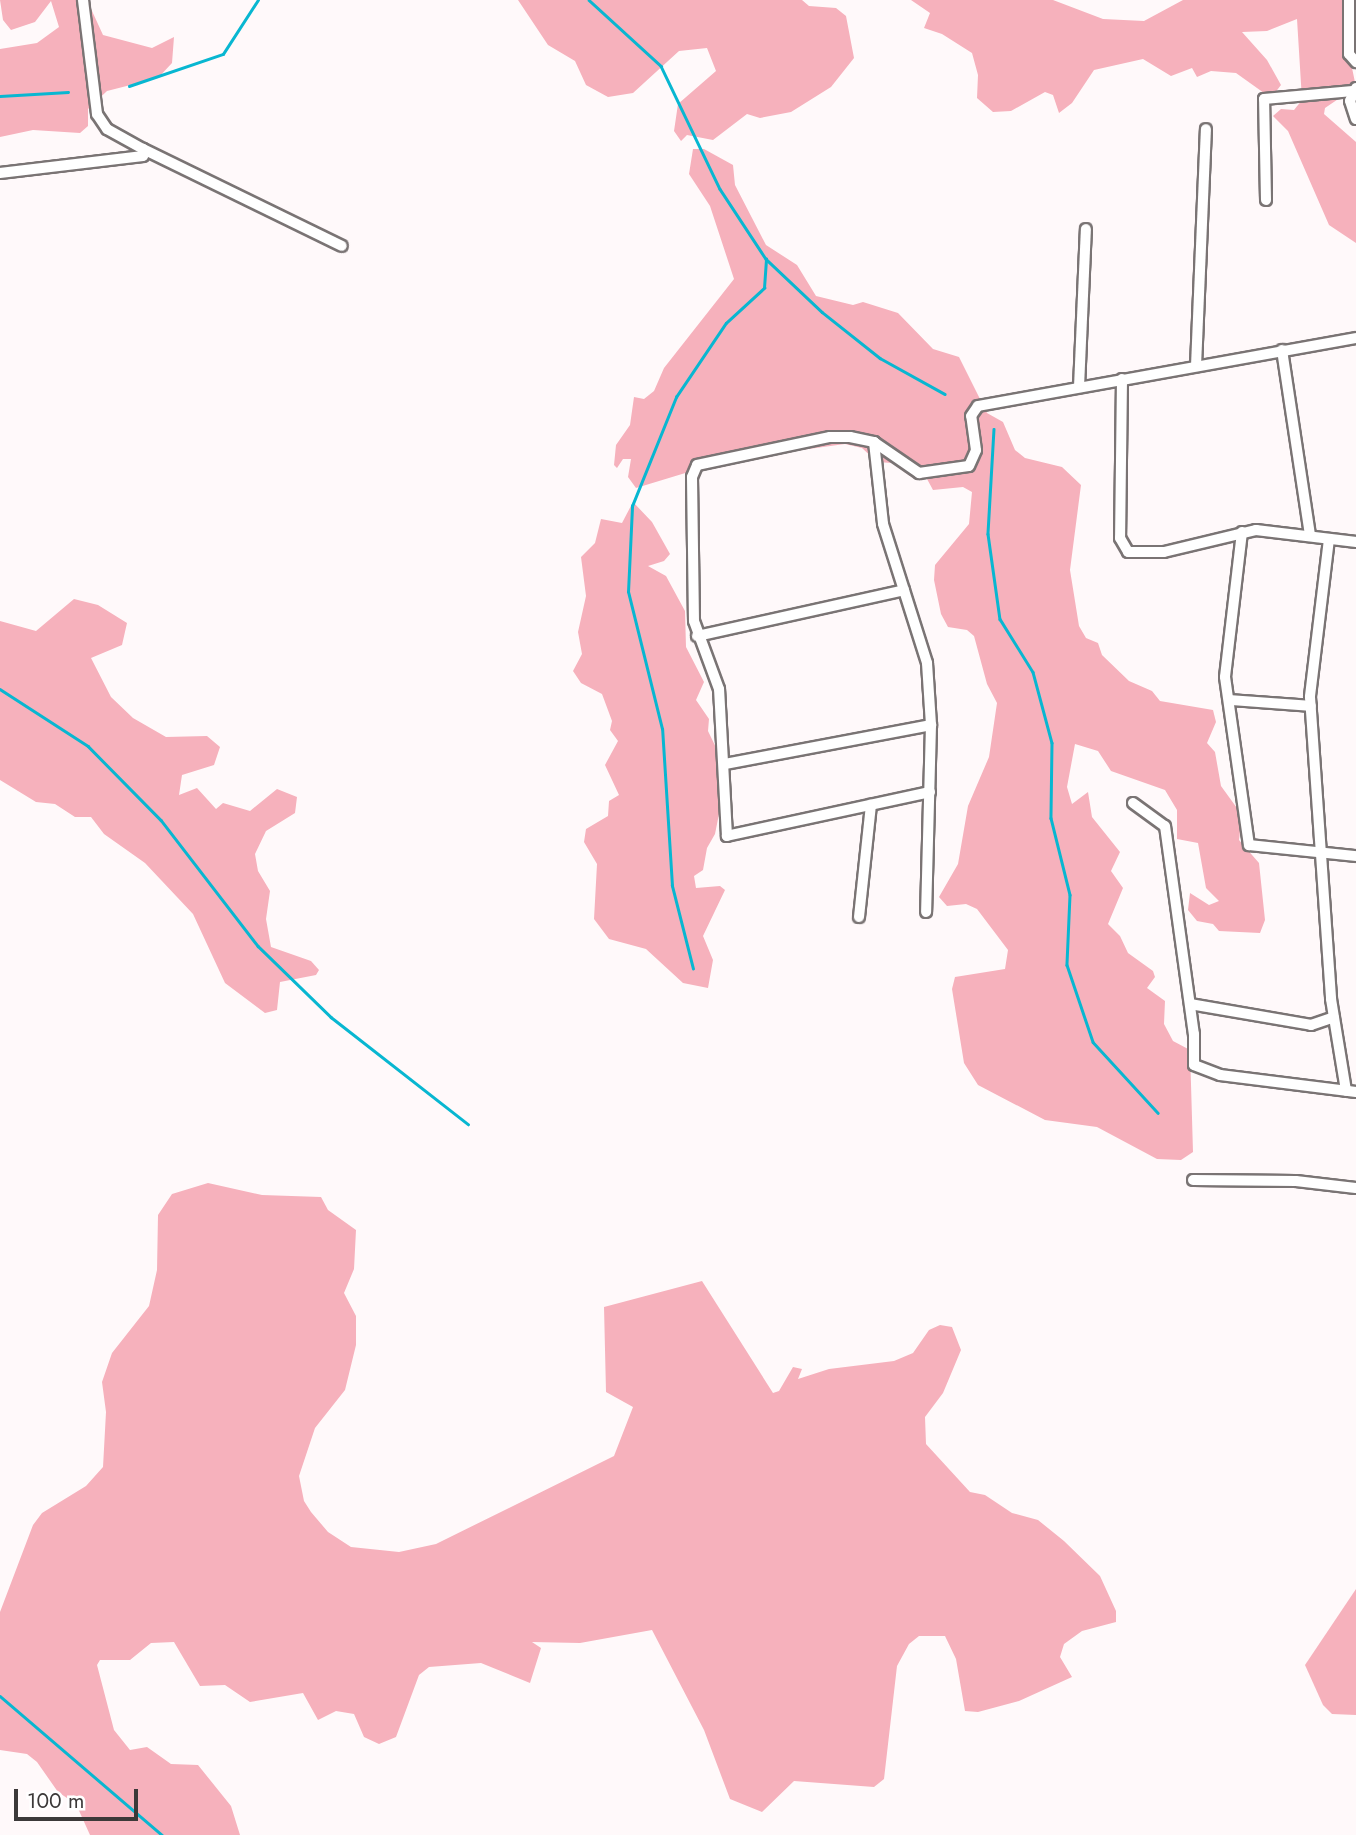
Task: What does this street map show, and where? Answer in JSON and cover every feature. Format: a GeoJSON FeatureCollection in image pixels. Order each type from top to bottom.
{"type":"FeatureCollection","features":[{"type":"Feature","properties":{"kind":"street"},"geometry":{"type":"LineString","coordinates":[[83,0],[97,114],[107,129],[342,246]]}},
{"type":"Feature","properties":{"kind":"street"},"geometry":{"type":"LineString","coordinates":[[1349,0],[1349,54],[1356,62]]}},
{"type":"Feature","properties":{"kind":"street"},"geometry":{"type":"LineString","coordinates":[[1266,200],[1264,99],[1354,89],[1350,101],[1356,119]]}},
{"type":"Feature","properties":{"kind":"street"},"geometry":{"type":"LineString","coordinates":[[1196,366],[1206,130]]}},
{"type":"Feature","properties":{"kind":"street"},"geometry":{"type":"LineString","coordinates":[[0,173],[137,159],[143,156],[143,149]]}},
{"type":"Feature","properties":{"kind":"street"},"geometry":{"type":"LineString","coordinates":[[1079,387],[1086,229]]}},
{"type":"Feature","properties":{"kind":"street"},"geometry":{"type":"LineString","coordinates":[[930,792],[727,836],[719,689],[698,636],[692,477],[697,465],[830,437],[874,442],[919,473],[969,467],[976,450],[972,410],[1079,387],[1356,338]]}},
{"type":"Feature","properties":{"kind":"street"},"geometry":{"type":"LineString","coordinates":[[1282,349],[1310,536]]}},
{"type":"Feature","properties":{"kind":"street"},"geometry":{"type":"LineString","coordinates":[[1122,379],[1122,547],[1139,554],[1164,552],[1242,532],[1356,542]]}},
{"type":"Feature","properties":{"kind":"street"},"geometry":{"type":"LineString","coordinates":[[874,442],[879,508],[927,663],[931,725],[926,912]]}},
{"type":"Feature","properties":{"kind":"street"},"geometry":{"type":"LineString","coordinates":[[1242,532],[1225,677],[1249,845],[1356,856]]}},
{"type":"Feature","properties":{"kind":"street"},"geometry":{"type":"LineString","coordinates":[[1133,803],[1165,826],[1190,1004],[1194,1065],[1202,1071],[1351,1092],[1334,1017],[1311,706],[1329,539]]}},
{"type":"Feature","properties":{"kind":"street"},"geometry":{"type":"LineString","coordinates":[[698,636],[904,590]]}},
{"type":"Feature","properties":{"kind":"street"},"geometry":{"type":"LineString","coordinates":[[1230,701],[1311,706]]}},
{"type":"Feature","properties":{"kind":"street"},"geometry":{"type":"LineString","coordinates":[[724,764],[931,725]]}},
{"type":"Feature","properties":{"kind":"street"},"geometry":{"type":"LineString","coordinates":[[859,917],[871,805]]}},
{"type":"Feature","properties":{"kind":"street"},"geometry":{"type":"LineString","coordinates":[[1190,1004],[1311,1025],[1334,1017]]}},
{"type":"Feature","properties":{"kind":"street"},"geometry":{"type":"LineString","coordinates":[[1193,1180],[1296,1181],[1356,1188]]}},
{"type":"Feature","properties":{"kind":"shaded area"},"geometry":{"type":"Polygon","coordinates":[[[0,0],[87,0],[103,35],[152,48],[174,37],[172,63],[158,78],[107,91],[88,109],[88,126],[80,133],[33,130],[0,137],[0,49],[37,43],[59,27],[51,1],[35,22],[11,30],[3,20],[0,0]]]}},
{"type":"Feature","properties":{"kind":"shaded area"},"geometry":{"type":"Polygon","coordinates":[[[518,0],[802,0],[809,6],[836,8],[846,16],[854,58],[831,87],[791,112],[760,118],[747,114],[713,140],[687,135],[681,141],[674,131],[678,104],[716,71],[707,48],[679,51],[633,93],[608,97],[586,85],[575,61],[548,45],[518,0]]]}},
{"type":"Feature","properties":{"kind":"shaded area"},"geometry":{"type":"Polygon","coordinates":[[[911,0],[1053,0],[1103,19],[1144,21],[1183,0],[1356,0],[1356,9],[1343,25],[1356,87],[1325,108],[1324,114],[1356,142],[1356,243],[1329,225],[1288,131],[1273,116],[1281,109],[1294,110],[1302,100],[1297,19],[1267,31],[1242,32],[1267,60],[1281,85],[1271,98],[1236,73],[1211,71],[1197,77],[1192,68],[1171,76],[1143,59],[1094,70],[1072,103],[1059,113],[1053,95],[1045,92],[1011,111],[993,112],[977,98],[978,75],[972,53],[942,34],[924,28],[930,13],[911,0]]]}},
{"type":"Feature","properties":{"kind":"shaded area"},"geometry":{"type":"Polygon","coordinates":[[[693,149],[704,149],[733,165],[735,185],[766,245],[797,265],[816,296],[853,305],[863,302],[898,313],[933,349],[959,357],[987,413],[1003,422],[1015,450],[1025,458],[1062,467],[1081,485],[1070,570],[1079,626],[1086,638],[1098,643],[1102,655],[1129,681],[1152,691],[1160,701],[1213,710],[1216,722],[1207,743],[1215,752],[1221,786],[1242,815],[1239,840],[1259,863],[1265,920],[1260,933],[1219,931],[1213,924],[1197,921],[1188,910],[1190,893],[1209,905],[1219,901],[1206,888],[1198,843],[1177,839],[1177,810],[1165,790],[1111,771],[1098,751],[1075,744],[1067,787],[1072,804],[1088,792],[1092,817],[1120,852],[1111,871],[1123,888],[1108,924],[1120,936],[1128,953],[1153,971],[1155,977],[1147,988],[1165,1001],[1164,1024],[1173,1041],[1190,1050],[1193,1152],[1181,1160],[1157,1159],[1097,1127],[1045,1120],[978,1085],[964,1063],[952,989],[955,977],[1005,969],[1008,950],[977,909],[966,904],[947,906],[939,897],[958,864],[968,806],[989,757],[997,703],[987,684],[974,636],[967,630],[948,627],[941,614],[934,580],[935,565],[969,524],[972,492],[963,487],[933,490],[920,466],[910,476],[892,463],[877,462],[862,448],[845,444],[772,454],[750,446],[738,457],[636,488],[628,477],[631,459],[623,459],[617,468],[614,465],[616,445],[630,425],[634,397],[644,399],[654,391],[664,368],[734,279],[710,206],[689,174],[693,149]]]}},
{"type":"Feature","properties":{"kind":"shaded area"},"geometry":{"type":"Polygon","coordinates":[[[633,502],[652,522],[670,554],[664,561],[648,566],[666,576],[685,611],[686,647],[704,682],[696,700],[709,719],[708,731],[721,758],[722,799],[715,834],[707,848],[703,870],[694,876],[696,888],[720,886],[725,890],[703,936],[713,960],[708,988],[683,983],[646,949],[609,939],[594,919],[597,864],[584,842],[586,829],[608,816],[609,801],[619,795],[605,765],[618,741],[610,730],[612,721],[602,694],[581,683],[573,671],[582,654],[578,632],[586,596],[581,557],[595,543],[601,519],[622,523],[633,502]]]}},
{"type":"Feature","properties":{"kind":"shaded area"},"geometry":{"type":"Polygon","coordinates":[[[74,599],[98,605],[127,623],[122,645],[91,658],[111,697],[133,718],[166,737],[207,736],[220,747],[214,765],[182,775],[179,795],[197,788],[216,809],[223,803],[250,811],[277,789],[297,797],[295,813],[266,831],[255,854],[258,871],[270,891],[266,919],[271,947],[311,961],[319,970],[316,975],[280,982],[277,1010],[265,1013],[225,983],[193,914],[145,863],[104,834],[91,817],[75,817],[55,804],[36,802],[0,780],[0,621],[36,631],[74,599]]]}},
{"type":"Feature","properties":{"kind":"shaded area"},"geometry":{"type":"Polygon","coordinates":[[[208,1183],[262,1195],[321,1197],[328,1210],[356,1230],[354,1269],[344,1293],[356,1316],[356,1345],[345,1390],[315,1428],[299,1476],[304,1501],[311,1512],[328,1532],[351,1547],[399,1552],[436,1544],[614,1456],[633,1407],[606,1392],[604,1307],[702,1281],[773,1393],[779,1391],[793,1367],[802,1369],[798,1379],[829,1369],[894,1361],[913,1353],[929,1330],[940,1325],[952,1327],[961,1350],[943,1393],[925,1417],[926,1444],[970,1492],[985,1495],[1012,1513],[1038,1520],[1064,1541],[1100,1576],[1116,1611],[1116,1622],[1082,1631],[1064,1644],[1060,1657],[1072,1677],[1019,1701],[978,1712],[965,1711],[956,1659],[945,1636],[919,1636],[909,1644],[897,1666],[884,1779],[874,1787],[794,1781],[762,1812],[730,1799],[704,1730],[652,1630],[580,1643],[532,1642],[541,1648],[530,1683],[481,1663],[429,1667],[419,1675],[396,1737],[379,1744],[364,1737],[354,1714],[336,1711],[318,1720],[303,1693],[250,1702],[225,1685],[200,1686],[174,1642],[151,1643],[130,1660],[100,1660],[97,1665],[114,1730],[130,1750],[147,1747],[171,1764],[198,1765],[231,1806],[240,1835],[90,1835],[76,1804],[58,1792],[37,1762],[27,1754],[0,1750],[0,1612],[33,1525],[42,1513],[86,1486],[103,1467],[106,1412],[102,1382],[112,1353],[149,1306],[157,1270],[158,1215],[172,1194],[208,1183]]]}},
{"type":"Feature","properties":{"kind":"shaded area"},"geometry":{"type":"Polygon","coordinates":[[[1356,1589],[1356,1715],[1332,1714],[1323,1705],[1305,1665],[1356,1589]]]}},
{"type":"Feature","properties":{"kind":"waterway"},"geometry":{"type":"LineString","coordinates":[[129,86],[223,54],[258,0]]}},
{"type":"Feature","properties":{"kind":"waterway"},"geometry":{"type":"LineString","coordinates":[[589,0],[661,66],[720,189],[766,259],[822,312],[880,358],[945,394]]}},
{"type":"Feature","properties":{"kind":"waterway"},"geometry":{"type":"LineString","coordinates":[[0,96],[68,92]]}},
{"type":"Feature","properties":{"kind":"waterway"},"geometry":{"type":"LineString","coordinates":[[693,969],[672,886],[662,729],[628,592],[632,506],[676,397],[726,323],[764,288],[766,259]]}},
{"type":"Feature","properties":{"kind":"waterway"},"geometry":{"type":"LineString","coordinates":[[994,429],[988,534],[1000,619],[1033,672],[1052,743],[1051,818],[1070,895],[1067,965],[1093,1042],[1158,1113]]}},
{"type":"Feature","properties":{"kind":"waterway"},"geometry":{"type":"LineString","coordinates":[[0,689],[88,746],[161,820],[258,946],[331,1017],[468,1124]]}},
{"type":"Feature","properties":{"kind":"waterway"},"geometry":{"type":"LineString","coordinates":[[0,1696],[162,1835]]}}]}
